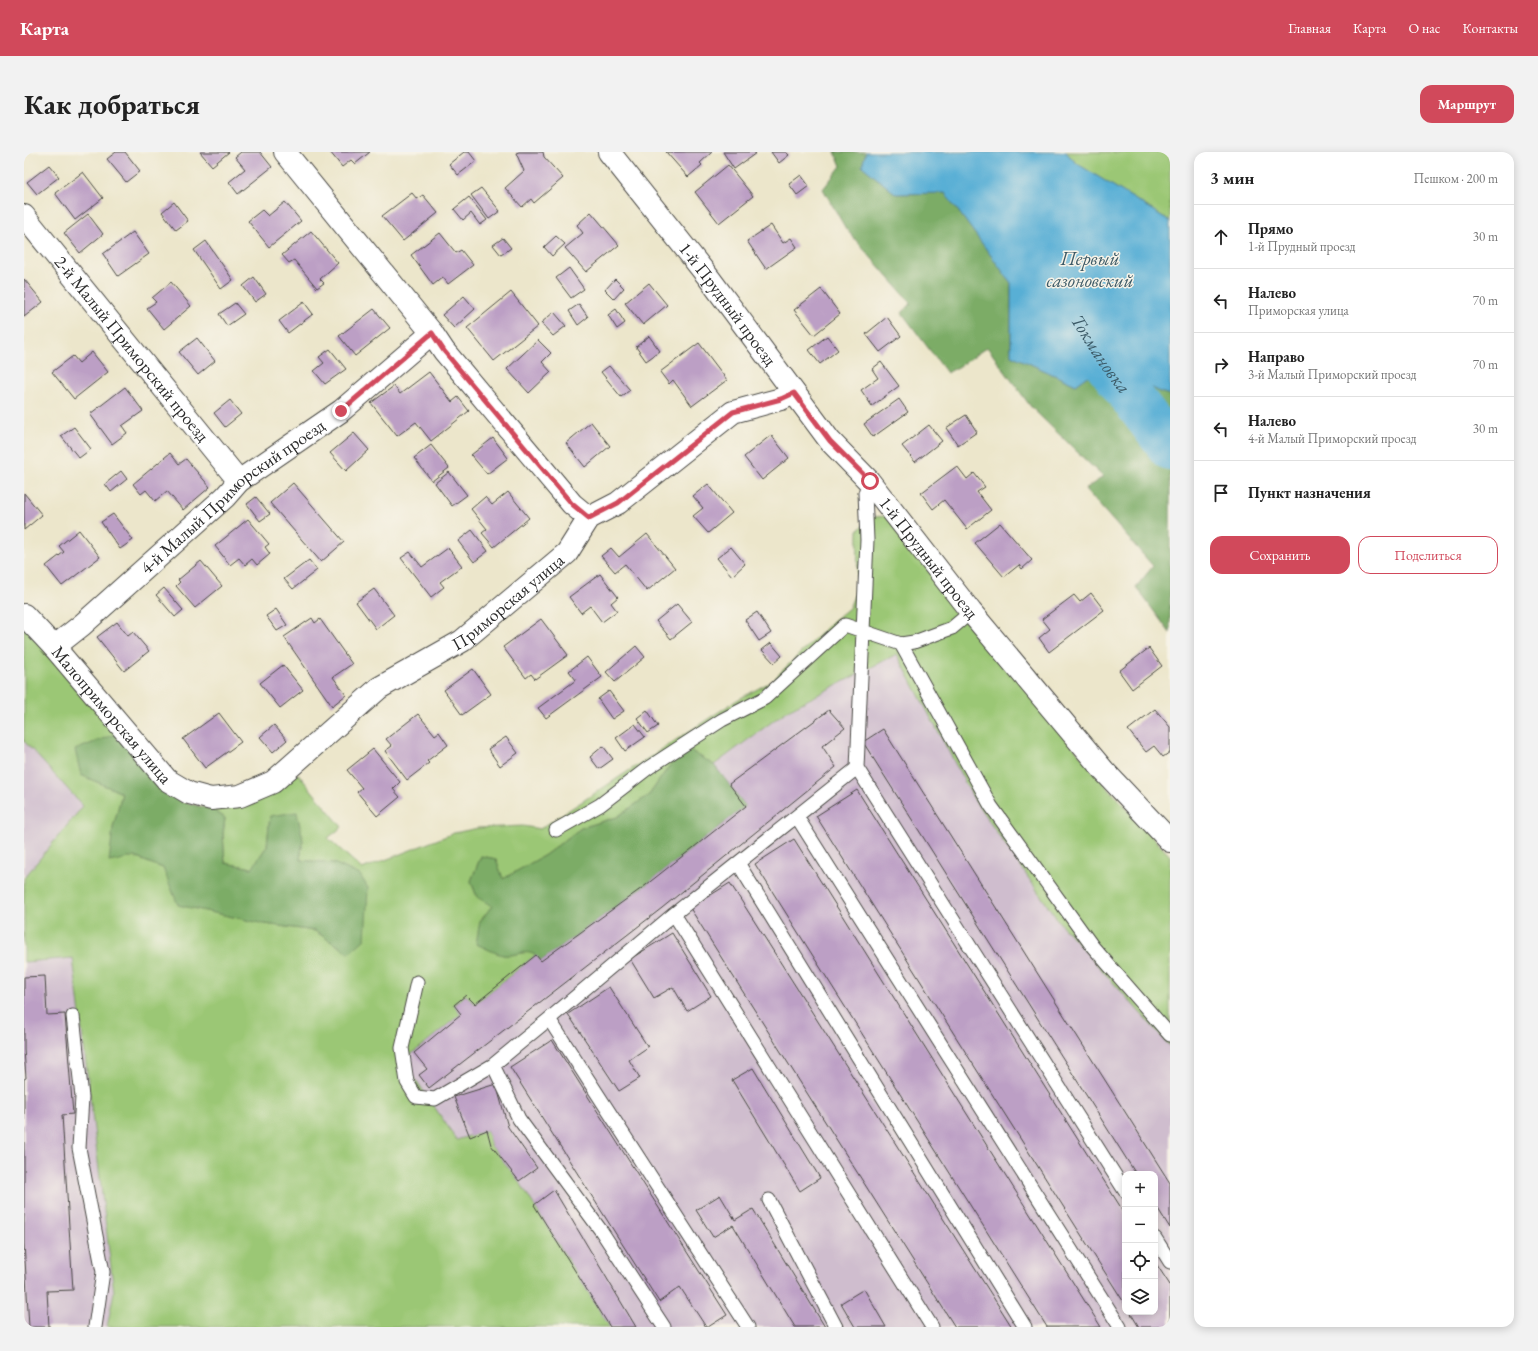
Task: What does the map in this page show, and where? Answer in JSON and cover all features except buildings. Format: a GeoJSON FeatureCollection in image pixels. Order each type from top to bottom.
{"type":"FeatureCollection","features":[{"type":"Feature","properties":{"kind":"street"},"geometry":{"type":"LineString","coordinates":[[285,152],[432,333],[444,351],[567,498],[589,518],[618,503],[733,412],[781,399],[794,393]]}},
{"type":"Feature","properties":{"kind":"street","name":"1-й Прудный проезд"},"geometry":{"type":"LineString","coordinates":[[609,152],[709,278],[830,441],[870,481],[971,612],[1104,771],[1170,841]]}},
{"type":"Feature","properties":{"kind":"street","name":"2-й Малый Приморский проезд"},"geometry":{"type":"LineString","coordinates":[[24,216],[239,481]]}},
{"type":"Feature","properties":{"kind":"street","name":"4-й Малый Приморский проезд"},"geometry":{"type":"LineString","coordinates":[[54,647],[82,625],[224,497],[239,481],[341,411],[432,333]]}},
{"type":"Feature","properties":{"kind":"street","name":"Приморская улица"},"geometry":{"type":"LineString","coordinates":[[211,799],[240,796],[273,782],[379,688],[462,642],[567,553],[589,518]]}},
{"type":"Feature","properties":{"kind":"street","name":"Малоприморская улица"},"geometry":{"type":"LineString","coordinates":[[24,615],[54,647],[167,780],[189,793],[211,799]]}},
{"type":"Feature","properties":{"kind":"lane"},"geometry":{"type":"LineString","coordinates":[[870,481],[865,493],[867,540],[862,631],[863,666],[857,768],[1122,1186]]}},
{"type":"Feature","properties":{"kind":"lane"},"geometry":{"type":"LineString","coordinates":[[556,830],[600,805],[648,768],[722,720],[765,698],[845,626],[901,644],[914,642],[952,628],[971,612]]}},
{"type":"Feature","properties":{"kind":"lane"},"geometry":{"type":"LineString","coordinates":[[901,644],[991,806],[1093,947],[1170,1035]]}},
{"type":"Feature","properties":{"kind":"lane"},"geometry":{"type":"LineString","coordinates":[[417,982],[402,1048],[407,1082],[416,1096],[435,1099],[493,1065],[674,914],[857,768]]}},
{"type":"Feature","properties":{"kind":"lane"},"geometry":{"type":"LineString","coordinates":[[797,817],[1120,1327]]}},
{"type":"Feature","properties":{"kind":"lane"},"geometry":{"type":"LineString","coordinates":[[738,863],[1025,1327]]}},
{"type":"Feature","properties":{"kind":"lane"},"geometry":{"type":"LineString","coordinates":[[674,914],[932,1327]]}},
{"type":"Feature","properties":{"kind":"lane"},"geometry":{"type":"LineString","coordinates":[[73,1016],[82,1097],[79,1148],[103,1272],[94,1327]]}},
{"type":"Feature","properties":{"kind":"lane"},"geometry":{"type":"LineString","coordinates":[[549,1019],[748,1327]]}},
{"type":"Feature","properties":{"kind":"lane"},"geometry":{"type":"LineString","coordinates":[[493,1065],[519,1118],[602,1232],[664,1327]]}},
{"type":"Feature","properties":{"kind":"lane"},"geometry":{"type":"LineString","coordinates":[[769,1200],[836,1327]]}},
{"type":"Feature","properties":{"kind":"lane"},"geometry":{"type":"LineString","coordinates":[[1158,1243],[1170,1262]]}},
{"type":"Feature","properties":{"kind":"shaded area"},"geometry":{"type":"Polygon","coordinates":[[[898,653],[975,801],[1059,922],[1170,1046],[1170,1327],[610,1327],[519,1181],[491,1145],[487,1130],[457,1141],[403,1061],[461,1014],[454,1005],[466,995],[475,1004],[536,955],[541,961],[646,885],[746,806],[714,765],[788,710],[898,653]]]}},
{"type":"Feature","properties":{"kind":"shaded area"},"geometry":{"type":"Polygon","coordinates":[[[24,741],[84,806],[24,878],[24,741]]]}},
{"type":"Feature","properties":{"kind":"shaded area"},"geometry":{"type":"Polygon","coordinates":[[[73,958],[114,1292],[107,1327],[24,1327],[24,962],[73,958]]]}},
{"type":"Feature","properties":{"kind":"green space"},"geometry":{"type":"Polygon","coordinates":[[[835,152],[866,152],[862,166],[896,194],[945,193],[1011,283],[1011,355],[1076,385],[1106,363],[1160,392],[1170,395],[1170,633],[1136,587],[1153,566],[1085,489],[1103,477],[1031,407],[987,347],[960,366],[947,373],[902,313],[911,303],[846,229],[823,189],[841,166],[835,152]]]}},
{"type":"Feature","properties":{"kind":"green space"},"geometry":{"type":"Polygon","coordinates":[[[1066,152],[1170,152],[1170,221],[1076,163],[1066,152]]]}},
{"type":"Feature","properties":{"kind":"green space"},"geometry":{"type":"Polygon","coordinates":[[[887,516],[1098,777],[1170,856],[1170,1046],[1059,922],[975,801],[897,654],[788,710],[714,765],[686,748],[670,765],[649,795],[617,817],[581,828],[545,855],[503,879],[496,859],[481,856],[471,881],[477,897],[492,906],[480,921],[503,955],[531,952],[536,955],[475,1004],[466,995],[454,1004],[461,1014],[403,1061],[457,1140],[487,1130],[491,1145],[519,1181],[610,1327],[107,1327],[114,1292],[73,958],[24,962],[24,878],[83,806],[24,741],[24,626],[117,733],[81,775],[122,793],[113,828],[134,857],[163,868],[179,905],[265,924],[315,931],[349,953],[334,863],[300,860],[303,840],[270,816],[267,846],[252,868],[225,863],[223,834],[225,818],[212,809],[298,774],[342,827],[328,838],[362,869],[454,833],[478,828],[523,826],[540,829],[737,700],[772,681],[833,621],[849,608],[857,589],[858,530],[873,517],[887,516]]]}},
{"type":"Feature","properties":{"kind":"green space"},"geometry":{"type":"Polygon","coordinates":[[[117,733],[160,783],[182,802],[212,809],[225,818],[223,834],[225,863],[252,868],[267,846],[270,816],[297,812],[303,840],[300,860],[334,863],[360,875],[368,888],[365,939],[349,953],[315,931],[265,924],[178,905],[163,868],[134,857],[109,862],[113,828],[122,793],[81,775],[75,750],[117,733]]]}},
{"type":"Feature","properties":{"kind":"green space"},"geometry":{"type":"Polygon","coordinates":[[[686,748],[714,765],[746,806],[646,885],[541,961],[537,956],[532,954],[523,953],[503,955],[476,944],[480,921],[492,906],[477,897],[471,881],[481,856],[496,859],[503,879],[545,855],[581,828],[617,817],[649,795],[670,765],[686,748]]]}},
{"type":"Feature","properties":{"kind":"water","name":"Первый сазоновский"},"geometry":{"type":"Polygon","coordinates":[[[866,152],[1066,152],[1076,163],[1170,221],[1170,395],[1160,392],[1106,363],[1076,385],[1011,355],[1011,283],[945,193],[896,194],[862,166],[866,152]]]}},
{"type":"Feature","properties":{"kind":"waterway","name":"Токмановка"},"geometry":{"type":"LineString","coordinates":[[1073,311],[1106,363],[1170,448]]}},
{"type":"Feature","properties":{"kind":"route"},"geometry":{"type":"LineString","coordinates":[[341,411],[432,333],[444,351],[572,504],[589,518],[618,503],[733,412],[781,399],[794,393],[830,441],[870,481]]}}]}
